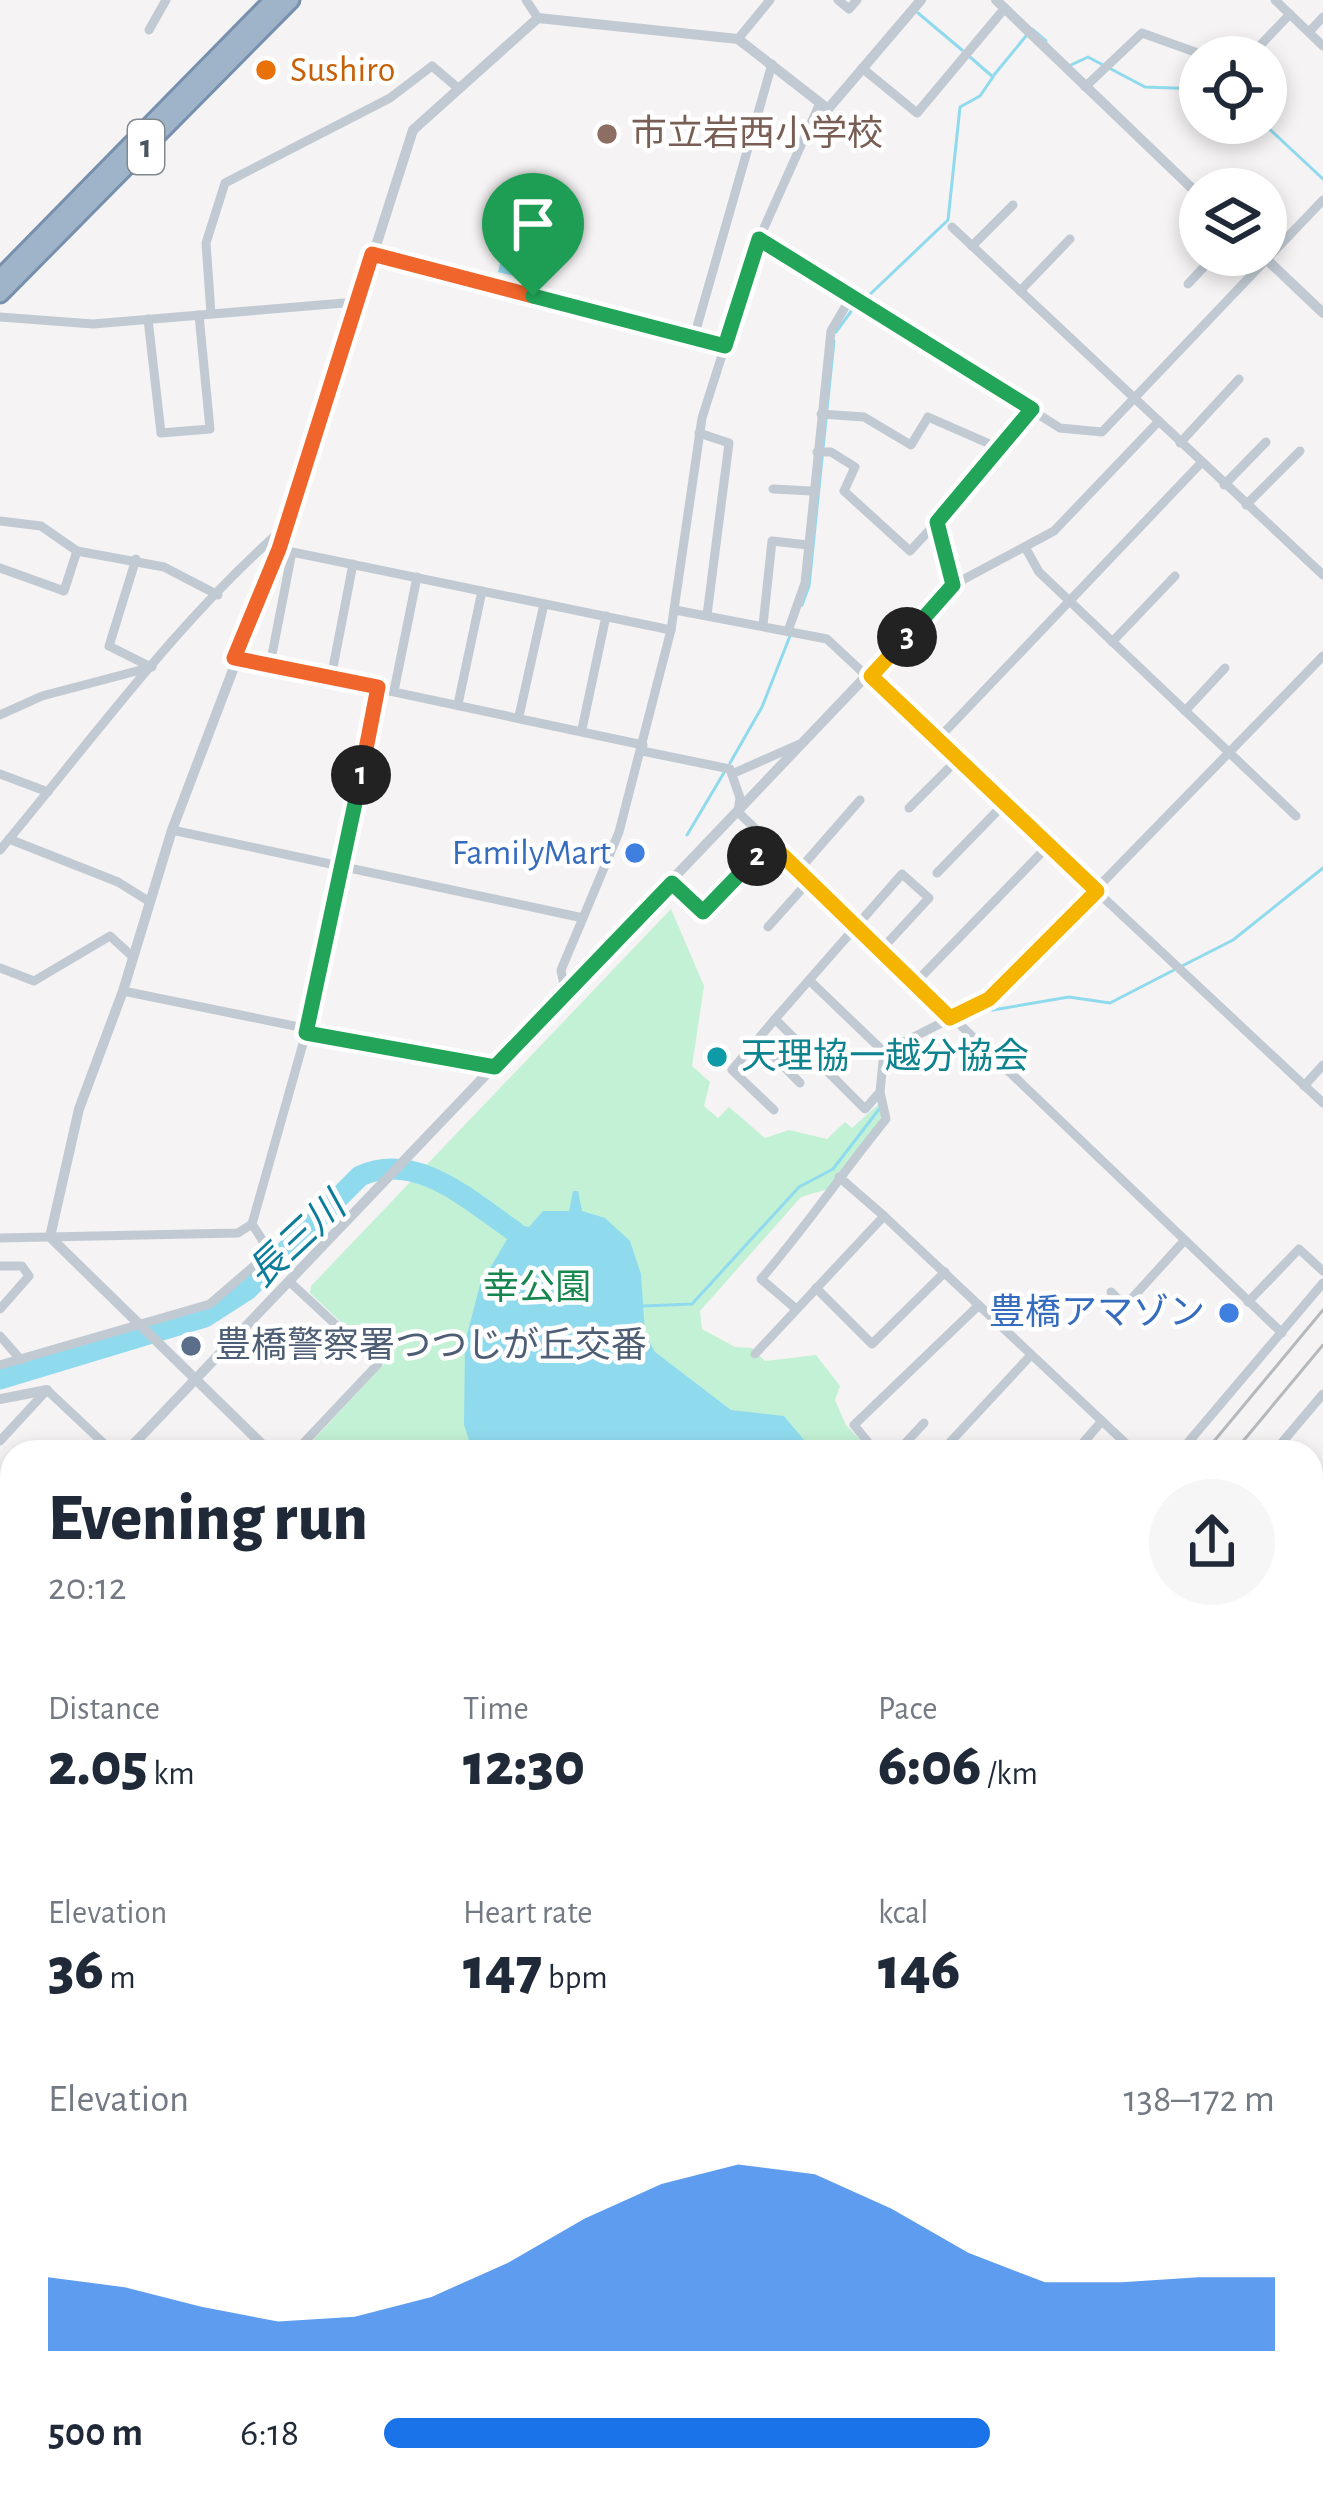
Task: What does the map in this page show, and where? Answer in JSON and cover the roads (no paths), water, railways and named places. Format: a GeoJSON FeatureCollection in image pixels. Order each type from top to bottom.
{"type":"FeatureCollection","features":[{"type":"Feature","properties":{"kind":"highway","name":"1"},"geometry":{"type":"LineString","coordinates":[[0,278],[273,0]]}},
{"type":"Feature","properties":{"kind":"highway","name":"1"},"geometry":{"type":"LineString","coordinates":[[0,294],[291,0]]}},
{"type":"Feature","properties":{"kind":"street"},"geometry":{"type":"LineString","coordinates":[[148,0],[164,4],[149,30]]}},
{"type":"Feature","properties":{"kind":"street"},"geometry":{"type":"LineString","coordinates":[[526,0],[538,18]]}},
{"type":"Feature","properties":{"kind":"street"},"geometry":{"type":"LineString","coordinates":[[738,40],[770,0]]}},
{"type":"Feature","properties":{"kind":"street"},"geometry":{"type":"LineString","coordinates":[[838,0],[849,9],[857,0]]}},
{"type":"Feature","properties":{"kind":"street"},"geometry":{"type":"LineString","coordinates":[[50,1237],[79,1108],[123,992],[172,830],[285,527],[413,130],[538,18],[738,40],[828,109],[920,0]]}},
{"type":"Feature","properties":{"kind":"street"},"geometry":{"type":"LineString","coordinates":[[1275,0],[1323,46]]}},
{"type":"Feature","properties":{"kind":"street"},"geometry":{"type":"LineString","coordinates":[[862,68],[917,112],[1001,4],[1179,176]]}},
{"type":"Feature","properties":{"kind":"street"},"geometry":{"type":"LineString","coordinates":[[1269,36],[1290,14]]}},
{"type":"Feature","properties":{"kind":"street"},"geometry":{"type":"LineString","coordinates":[[1309,32],[1323,17]]}},
{"type":"Feature","properties":{"kind":"street"},"geometry":{"type":"LineString","coordinates":[[1084,87],[1142,33],[1179,46]]}},
{"type":"Feature","properties":{"kind":"street"},"geometry":{"type":"LineString","coordinates":[[694,337],[772,64]]}},
{"type":"Feature","properties":{"kind":"street"},"geometry":{"type":"LineString","coordinates":[[148,320],[160,433],[210,429],[206,243],[225,183],[390,98],[432,66],[458,88]]}},
{"type":"Feature","properties":{"kind":"street"},"geometry":{"type":"LineString","coordinates":[[566,995],[561,970],[619,832],[671,630],[699,433],[759,239],[820,103]]}},
{"type":"Feature","properties":{"kind":"street"},"geometry":{"type":"LineString","coordinates":[[1287,235],[1323,200]]}},
{"type":"Feature","properties":{"kind":"street"},"geometry":{"type":"LineString","coordinates":[[972,246],[1013,205]]}},
{"type":"Feature","properties":{"kind":"street"},"geometry":{"type":"LineString","coordinates":[[952,227],[1323,575]]}},
{"type":"Feature","properties":{"kind":"street"},"geometry":{"type":"LineString","coordinates":[[1020,291],[1070,238]]}},
{"type":"Feature","properties":{"kind":"street"},"geometry":{"type":"LineString","coordinates":[[759,239],[1060,428],[1102,432],[1246,276]]}},
{"type":"Feature","properties":{"kind":"street"},"geometry":{"type":"LineString","coordinates":[[372,254],[725,346]]}},
{"type":"Feature","properties":{"kind":"street"},"geometry":{"type":"LineString","coordinates":[[1188,284],[1195,276]]}},
{"type":"Feature","properties":{"kind":"street"},"geometry":{"type":"LineString","coordinates":[[1284,276],[1323,313]]}},
{"type":"Feature","properties":{"kind":"street"},"geometry":{"type":"LineString","coordinates":[[788,631],[805,583],[831,331],[851,297]]}},
{"type":"Feature","properties":{"kind":"street"},"geometry":{"type":"LineString","coordinates":[[0,317],[93,324],[356,302]]}},
{"type":"Feature","properties":{"kind":"street"},"geometry":{"type":"LineString","coordinates":[[1180,443],[1239,380]]}},
{"type":"Feature","properties":{"kind":"street"},"geometry":{"type":"LineString","coordinates":[[817,452],[831,452],[855,467],[844,491],[910,551],[1032,409]]}},
{"type":"Feature","properties":{"kind":"street"},"geometry":{"type":"LineString","coordinates":[[821,414],[864,417],[911,445],[928,417],[998,448]]}},
{"type":"Feature","properties":{"kind":"street"},"geometry":{"type":"LineString","coordinates":[[138,1440],[292,1284],[953,585],[1054,531],[1159,422]]}},
{"type":"Feature","properties":{"kind":"street"},"geometry":{"type":"LineString","coordinates":[[699,433],[729,443],[706,615]]}},
{"type":"Feature","properties":{"kind":"street"},"geometry":{"type":"LineString","coordinates":[[1224,485],[1266,442]]}},
{"type":"Feature","properties":{"kind":"street"},"geometry":{"type":"LineString","coordinates":[[1246,505],[1300,451]]}},
{"type":"Feature","properties":{"kind":"street"},"geometry":{"type":"LineString","coordinates":[[938,740],[1201,463]]}},
{"type":"Feature","properties":{"kind":"street"},"geometry":{"type":"LineString","coordinates":[[772,489],[812,491]]}},
{"type":"Feature","properties":{"kind":"street"},"geometry":{"type":"LineString","coordinates":[[0,521],[41,526],[77,551],[136,559],[218,596]]}},
{"type":"Feature","properties":{"kind":"street"},"geometry":{"type":"LineString","coordinates":[[937,522],[953,585]]}},
{"type":"Feature","properties":{"kind":"street"},"geometry":{"type":"LineString","coordinates":[[150,902],[118,882],[3,845],[152,668],[285,527]]}},
{"type":"Feature","properties":{"kind":"street"},"geometry":{"type":"LineString","coordinates":[[763,625],[772,541],[808,544]]}},
{"type":"Feature","properties":{"kind":"street"},"geometry":{"type":"LineString","coordinates":[[1024,547],[1039,572],[1295,816]]}},
{"type":"Feature","properties":{"kind":"street"},"geometry":{"type":"LineString","coordinates":[[0,568],[64,591],[77,551]]}},
{"type":"Feature","properties":{"kind":"street"},"geometry":{"type":"LineString","coordinates":[[269,665],[292,552],[671,630]]}},
{"type":"Feature","properties":{"kind":"street"},"geometry":{"type":"LineString","coordinates":[[136,559],[109,646],[152,668]]}},
{"type":"Feature","properties":{"kind":"street"},"geometry":{"type":"LineString","coordinates":[[331,678],[353,564]]}},
{"type":"Feature","properties":{"kind":"street"},"geometry":{"type":"LineString","coordinates":[[1112,642],[1175,576]]}},
{"type":"Feature","properties":{"kind":"street"},"geometry":{"type":"LineString","coordinates":[[394,691],[417,578]]}},
{"type":"Feature","properties":{"kind":"street"},"geometry":{"type":"LineString","coordinates":[[458,704],[482,591]]}},
{"type":"Feature","properties":{"kind":"street"},"geometry":{"type":"LineString","coordinates":[[518,716],[544,604]]}},
{"type":"Feature","properties":{"kind":"street"},"geometry":{"type":"LineString","coordinates":[[675,610],[827,639],[1323,1103]]}},
{"type":"Feature","properties":{"kind":"street"},"geometry":{"type":"LineString","coordinates":[[582,729],[606,616]]}},
{"type":"Feature","properties":{"kind":"street"},"geometry":{"type":"LineString","coordinates":[[884,1052],[989,999],[1323,656]]}},
{"type":"Feature","properties":{"kind":"street"},"geometry":{"type":"LineString","coordinates":[[234,658],[582,729],[730,769],[738,812],[1282,1334]]}},
{"type":"Feature","properties":{"kind":"street"},"geometry":{"type":"LineString","coordinates":[[0,715],[42,696],[152,668]]}},
{"type":"Feature","properties":{"kind":"street"},"geometry":{"type":"LineString","coordinates":[[1185,711],[1225,668]]}},
{"type":"Feature","properties":{"kind":"street"},"geometry":{"type":"LineString","coordinates":[[0,1238],[238,1234],[252,1224],[306,1033],[378,687]]}},
{"type":"Feature","properties":{"kind":"street"},"geometry":{"type":"LineString","coordinates":[[732,774],[809,740]]}},
{"type":"Feature","properties":{"kind":"street"},"geometry":{"type":"LineString","coordinates":[[909,808],[958,759]]}},
{"type":"Feature","properties":{"kind":"street"},"geometry":{"type":"LineString","coordinates":[[0,774],[48,792]]}},
{"type":"Feature","properties":{"kind":"street"},"geometry":{"type":"LineString","coordinates":[[798,871],[860,800]]}},
{"type":"Feature","properties":{"kind":"street"},"geometry":{"type":"LineString","coordinates":[[937,873],[1005,803]]}},
{"type":"Feature","properties":{"kind":"street"},"geometry":{"type":"LineString","coordinates":[[172,830],[583,917]]}},
{"type":"Feature","properties":{"kind":"street"},"geometry":{"type":"LineString","coordinates":[[672,883],[703,912],[770,843]]}},
{"type":"Feature","properties":{"kind":"street"},"geometry":{"type":"LineString","coordinates":[[915,983],[1049,845]]}},
{"type":"Feature","properties":{"kind":"street"},"geometry":{"type":"LineString","coordinates":[[774,1110],[732,1070],[902,874],[929,898],[881,950]]}},
{"type":"Feature","properties":{"kind":"street"},"geometry":{"type":"LineString","coordinates":[[768,927],[808,880]]}},
{"type":"Feature","properties":{"kind":"street"},"geometry":{"type":"LineString","coordinates":[[1,969],[34,981],[110,936],[133,957]]}},
{"type":"Feature","properties":{"kind":"street"},"geometry":{"type":"LineString","coordinates":[[808,980],[884,1052]]}},
{"type":"Feature","properties":{"kind":"street"},"geometry":{"type":"LineString","coordinates":[[123,992],[306,1033],[495,1067]]}},
{"type":"Feature","properties":{"kind":"street"},"geometry":{"type":"LineString","coordinates":[[776,1019],[865,1108],[880,1092]]}},
{"type":"Feature","properties":{"kind":"street"},"geometry":{"type":"LineString","coordinates":[[758,1040],[800,1083]]}},
{"type":"Feature","properties":{"kind":"street"},"geometry":{"type":"LineString","coordinates":[[795,1308],[761,1280],[826,1205],[839,1177],[886,1119],[880,1092],[884,1052]]}},
{"type":"Feature","properties":{"kind":"street"},"geometry":{"type":"LineString","coordinates":[[1304,1086],[1323,1065]]}},
{"type":"Feature","properties":{"kind":"street"},"geometry":{"type":"LineString","coordinates":[[839,1177],[1122,1440]]}},
{"type":"Feature","properties":{"kind":"street"},"geometry":{"type":"LineString","coordinates":[[755,1354],[884,1216]]}},
{"type":"Feature","properties":{"kind":"street"},"geometry":{"type":"LineString","coordinates":[[0,1365],[210,1304],[271,1252],[252,1224]]}},
{"type":"Feature","properties":{"kind":"street"},"geometry":{"type":"LineString","coordinates":[[50,1237],[258,1440]]}},
{"type":"Feature","properties":{"kind":"street"},"geometry":{"type":"LineString","coordinates":[[1111,1292],[1125,1306],[1183,1242]]}},
{"type":"Feature","properties":{"kind":"street"},"geometry":{"type":"LineString","coordinates":[[1248,1302],[1298,1249],[1323,1271]]}},
{"type":"Feature","properties":{"kind":"street"},"geometry":{"type":"LineString","coordinates":[[0,1266],[22,1267],[29,1276],[0,1309]]}},
{"type":"Feature","properties":{"kind":"street"},"geometry":{"type":"LineString","coordinates":[[816,1288],[872,1344],[945,1273]]}},
{"type":"Feature","properties":{"kind":"street"},"geometry":{"type":"LineString","coordinates":[[1190,1440],[1323,1283]]}},
{"type":"Feature","properties":{"kind":"street"},"geometry":{"type":"LineString","coordinates":[[292,1284],[378,1364],[306,1440]]}},
{"type":"Feature","properties":{"kind":"street"},"geometry":{"type":"LineString","coordinates":[[866,1440],[854,1425],[978,1306]]}},
{"type":"Feature","properties":{"kind":"street"},"geometry":{"type":"LineString","coordinates":[[0,1336],[21,1360]]}},
{"type":"Feature","properties":{"kind":"street"},"geometry":{"type":"LineString","coordinates":[[952,1440],[1031,1355]]}},
{"type":"Feature","properties":{"kind":"street"},"geometry":{"type":"LineString","coordinates":[[0,1399],[47,1390]]}},
{"type":"Feature","properties":{"kind":"street"},"geometry":{"type":"LineString","coordinates":[[1,1440],[47,1390]]}},
{"type":"Feature","properties":{"kind":"street"},"geometry":{"type":"LineString","coordinates":[[47,1390],[100,1440]]}},
{"type":"Feature","properties":{"kind":"street"},"geometry":{"type":"LineString","coordinates":[[1284,1440],[1323,1394]]}},
{"type":"Feature","properties":{"kind":"street"},"geometry":{"type":"LineString","coordinates":[[1085,1440],[1102,1421]]}},
{"type":"Feature","properties":{"kind":"street"},"geometry":{"type":"LineString","coordinates":[[908,1440],[924,1423]]}},
{"type":"Feature","properties":{"kind":"water"},"geometry":{"type":"Polygon","coordinates":[[[508,232],[535,239],[525,279],[498,272],[508,232]]]}},
{"type":"Feature","properties":{"kind":"water"},"geometry":{"type":"Polygon","coordinates":[[[573,1191],[578,1191],[582,1211],[605,1218],[630,1241],[641,1274],[645,1334],[655,1352],[731,1410],[784,1416],[804,1440],[469,1440],[464,1425],[465,1342],[480,1285],[516,1224],[529,1227],[543,1211],[569,1211],[573,1191]]]}},
{"type":"Feature","properties":{"kind":"waterway"},"geometry":{"type":"LineString","coordinates":[[918,13],[962,50]]}},
{"type":"Feature","properties":{"kind":"waterway"},"geometry":{"type":"LineString","coordinates":[[1032,29],[1046,41]]}},
{"type":"Feature","properties":{"kind":"waterway"},"geometry":{"type":"LineString","coordinates":[[994,75],[1026,36]]}},
{"type":"Feature","properties":{"kind":"waterway"},"geometry":{"type":"LineString","coordinates":[[863,301],[948,220],[960,107],[980,96],[993,77],[970,57]]}},
{"type":"Feature","properties":{"kind":"waterway"},"geometry":{"type":"LineString","coordinates":[[1069,66],[1088,57],[1103,65]]}},
{"type":"Feature","properties":{"kind":"waterway"},"geometry":{"type":"LineString","coordinates":[[1111,69],[1145,87],[1179,88]]}},
{"type":"Feature","properties":{"kind":"waterway"},"geometry":{"type":"LineString","coordinates":[[1286,144],[1323,179]]}},
{"type":"Feature","properties":{"kind":"waterway"},"geometry":{"type":"LineString","coordinates":[[836,332],[855,306]]}},
{"type":"Feature","properties":{"kind":"waterway"},"geometry":{"type":"LineString","coordinates":[[827,409],[834,341]]}},
{"type":"Feature","properties":{"kind":"waterway"},"geometry":{"type":"LineString","coordinates":[[802,605],[809,586],[826,419]]}},
{"type":"Feature","properties":{"kind":"waterway"},"geometry":{"type":"LineString","coordinates":[[730,763],[762,707],[790,636]]}},
{"type":"Feature","properties":{"kind":"waterway"},"geometry":{"type":"LineString","coordinates":[[687,835],[725,771]]}},
{"type":"Feature","properties":{"kind":"waterway"},"geometry":{"type":"LineString","coordinates":[[1182,966],[1233,940],[1323,868]]}},
{"type":"Feature","properties":{"kind":"waterway"},"geometry":{"type":"LineString","coordinates":[[987,1011],[1069,997],[1110,1003],[1174,970]]}},
{"type":"Feature","properties":{"kind":"waterway"},"geometry":{"type":"LineString","coordinates":[[644,1306],[692,1304],[799,1187],[833,1169],[880,1108]]}},
{"type":"Feature","properties":{"kind":"waterway","name":"長三川"},"geometry":{"type":"LineString","coordinates":[[0,1379],[205,1317],[247,1290],[360,1176],[402,1169],[422,1174],[442,1182],[514,1231]]}},
{"type":"Feature","properties":{"kind":"railway"},"geometry":{"type":"LineString","coordinates":[[1215,1440],[1323,1310]]}},
{"type":"Feature","properties":{"kind":"railway"},"geometry":{"type":"LineString","coordinates":[[1244,1440],[1323,1345]]}},
{"type":"Feature","properties":{"kind":"place","name":"Sushiro"},"geometry":{"type":"Point","coordinates":[266,70]}},
{"type":"Feature","properties":{"kind":"place","name":"市立岩西小学校"},"geometry":{"type":"Point","coordinates":[607,134]}},
{"type":"Feature","properties":{"kind":"place","name":"FamilyMart"},"geometry":{"type":"Point","coordinates":[635,853]}},
{"type":"Feature","properties":{"kind":"place","name":"天理協一越分協会"},"geometry":{"type":"Point","coordinates":[717,1057]}},
{"type":"Feature","properties":{"kind":"place","name":"豊橋アマゾン"},"geometry":{"type":"Point","coordinates":[1229,1313]}},
{"type":"Feature","properties":{"kind":"place","name":"豊橋警察署つつじが丘交番"},"geometry":{"type":"Point","coordinates":[191,1346]}},
{"type":"Feature","properties":{"kind":"park label","name":"幸公園"},"geometry":{"type":"Point","coordinates":[537,1288]}}]}
